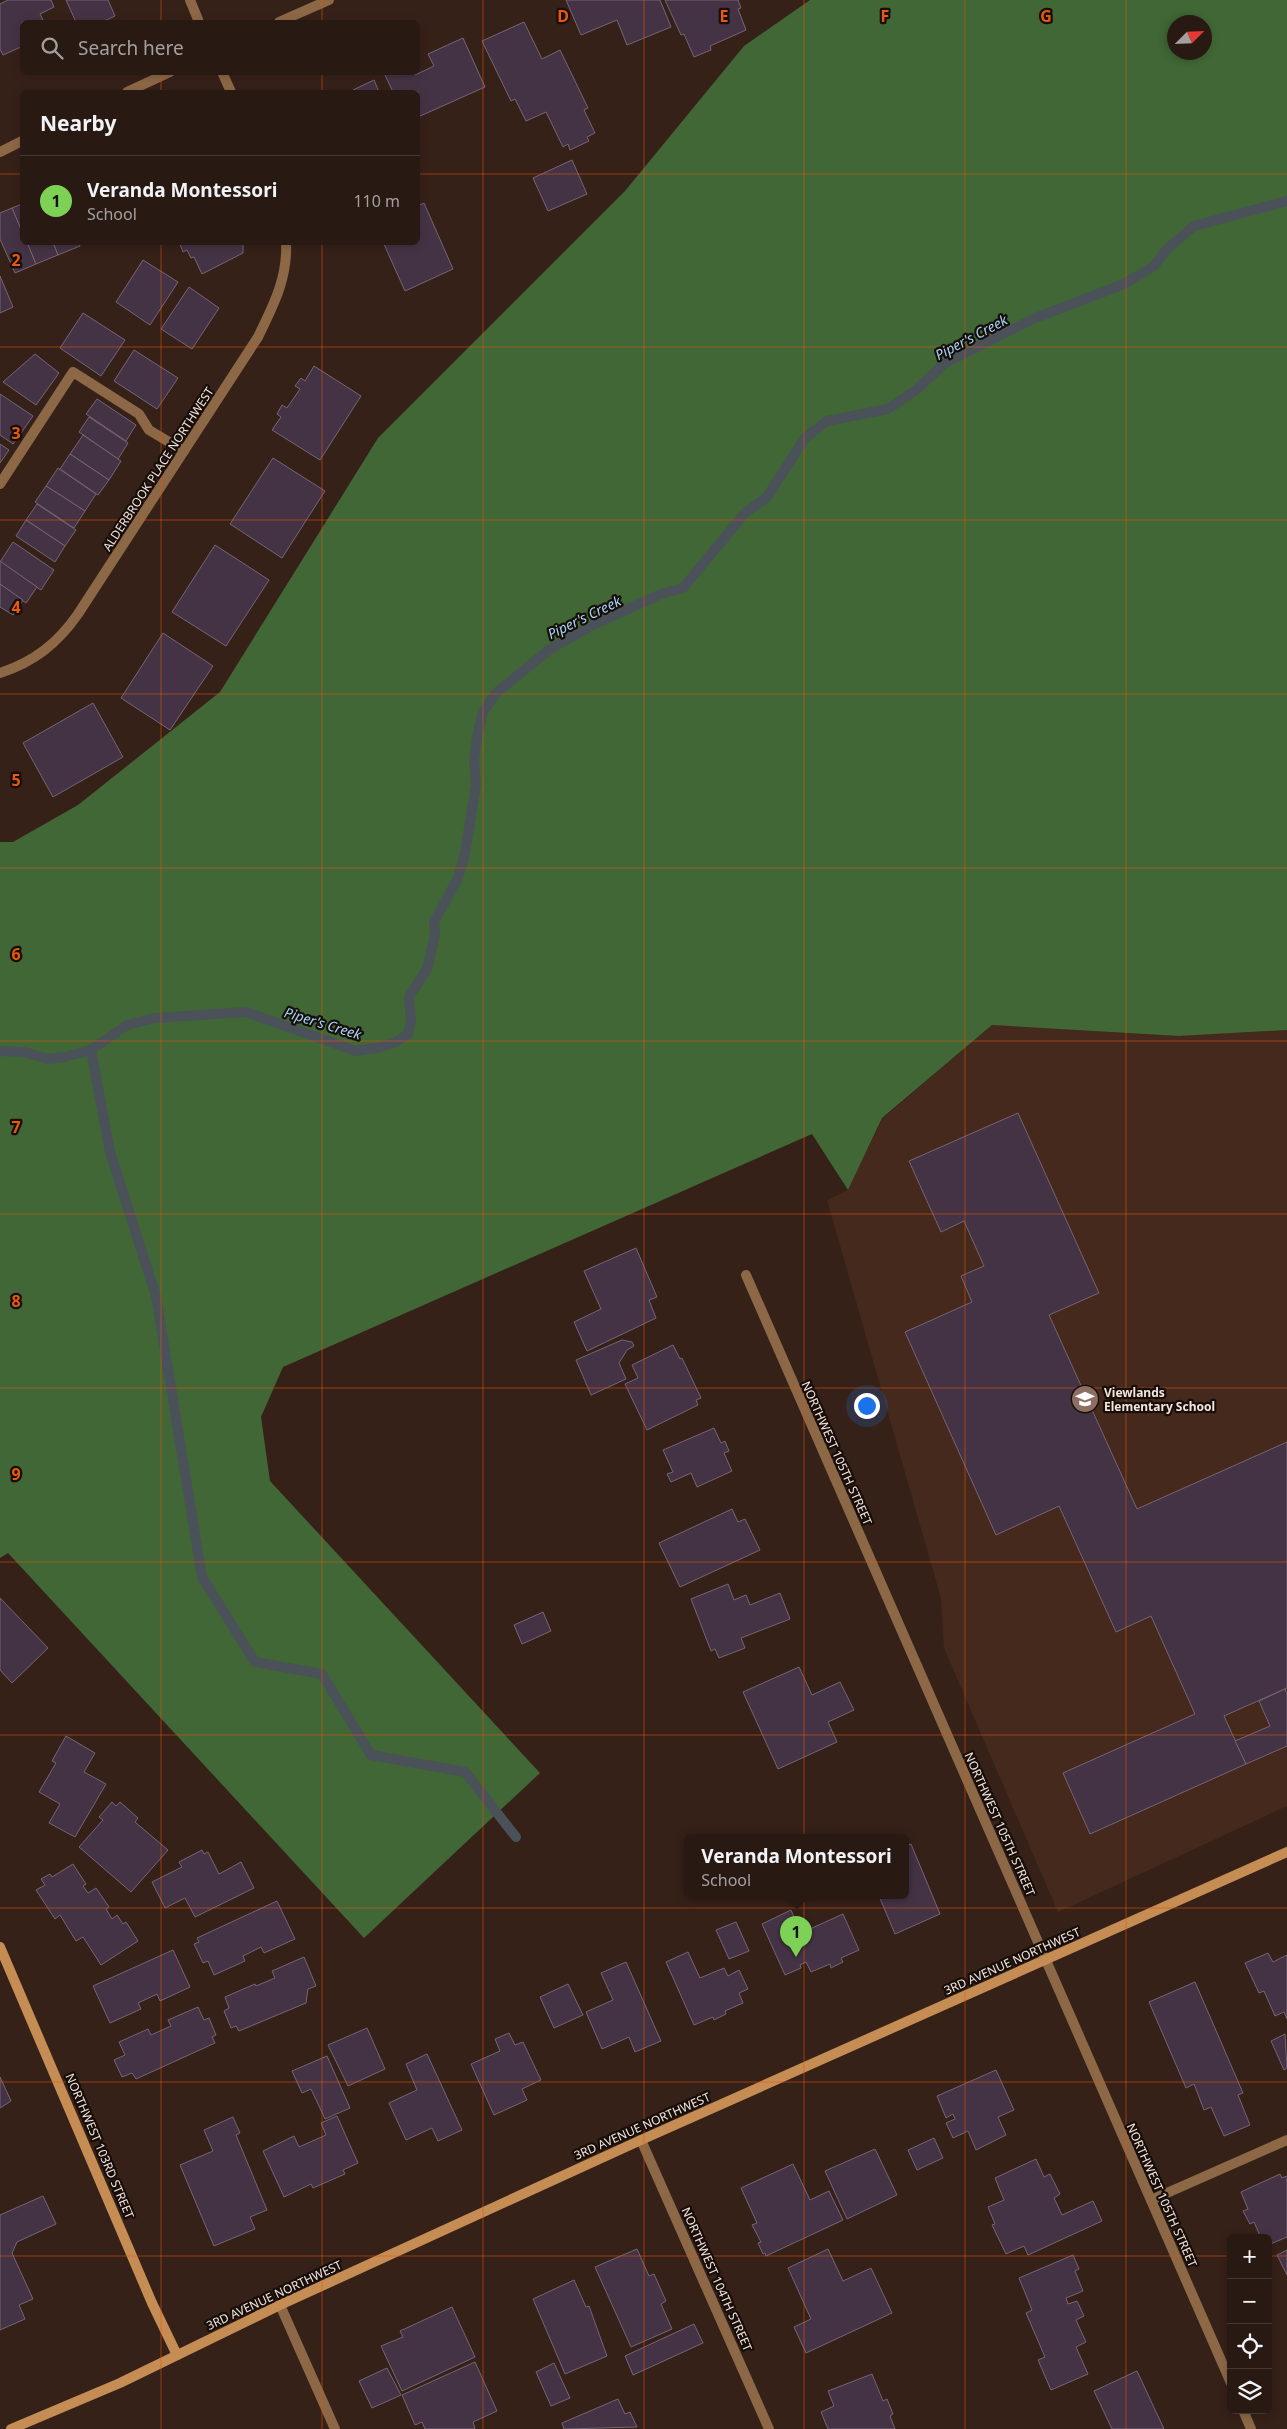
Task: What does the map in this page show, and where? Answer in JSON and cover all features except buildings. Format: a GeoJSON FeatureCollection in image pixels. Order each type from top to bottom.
{"type":"FeatureCollection","features":[{"type":"Feature","properties":{"kind":"street"},"geometry":{"type":"LineString","coordinates":[[190,0],[199,20]]}},
{"type":"Feature","properties":{"kind":"street"},"geometry":{"type":"LineString","coordinates":[[283,20],[328,0]]}},
{"type":"Feature","properties":{"kind":"street"},"geometry":{"type":"LineString","coordinates":[[131,90],[164,75]]}},
{"type":"Feature","properties":{"kind":"street"},"geometry":{"type":"LineString","coordinates":[[223,75],[230,90]]}},
{"type":"Feature","properties":{"kind":"street"},"geometry":{"type":"LineString","coordinates":[[0,152],[20,142]]}},
{"type":"Feature","properties":{"kind":"street","name":"ALDERBROOK PLACE NORTHWEST"},"geometry":{"type":"LineString","coordinates":[[0,673],[31,660],[50,648],[65,632],[258,337],[279,295],[285,269],[286,245]]}},
{"type":"Feature","properties":{"kind":"street"},"geometry":{"type":"LineString","coordinates":[[0,484],[73,372],[140,414],[149,430],[184,452]]}},
{"type":"Feature","properties":{"kind":"street","name":"NORTHWEST 105TH STREET"},"geometry":{"type":"LineString","coordinates":[[746,1275],[1227,2374]]}},
{"type":"Feature","properties":{"kind":"street","name":"3RD AVENUE NORTHWEST"},"geometry":{"type":"LineString","coordinates":[[10,2429],[120,2383],[280,2305],[642,2140],[1287,1852]]}},
{"type":"Feature","properties":{"kind":"street","name":"NORTHWEST 103RD STREET"},"geometry":{"type":"LineString","coordinates":[[0,1947],[152,2303],[177,2355]]}},
{"type":"Feature","properties":{"kind":"street","name":"NORTHWEST 104TH STREET"},"geometry":{"type":"LineString","coordinates":[[642,2140],[769,2429]]}},
{"type":"Feature","properties":{"kind":"street"},"geometry":{"type":"LineString","coordinates":[[1151,2200],[1287,2140]]}},
{"type":"Feature","properties":{"kind":"street"},"geometry":{"type":"LineString","coordinates":[[280,2305],[334,2429]]}},
{"type":"Feature","properties":{"kind":"street"},"geometry":{"type":"LineString","coordinates":[[1245,2414],[1251,2429]]}},
{"type":"Feature","properties":{"kind":"shaded area","name":"Viewlands Elementary School"},"geometry":{"type":"Polygon","coordinates":[[[992,1025],[1179,1036],[1287,1030],[1287,1806],[1058,1912],[944,1648],[941,1598],[827,1200],[848,1190],[882,1119],[992,1025]]]}},
{"type":"Feature","properties":{"kind":"green space"},"geometry":{"type":"Polygon","coordinates":[[[810,0],[1287,0],[1287,1030],[1179,1036],[992,1025],[882,1118],[848,1190],[812,1134],[283,1367],[261,1417],[270,1481],[540,1773],[364,1938],[8,1553],[0,1558],[0,842],[13,842],[78,805],[220,692],[378,438],[625,191],[744,46],[810,0]]]}},
{"type":"Feature","properties":{"kind":"waterway","name":"Piper's Creek"},"geometry":{"type":"LineString","coordinates":[[0,1051],[24,1052],[48,1059],[64,1057],[91,1050],[127,1025],[155,1018],[246,1012],[356,1051],[377,1048],[396,1042],[408,1034],[411,1021],[409,997],[427,969],[435,935],[434,922],[458,878],[465,853],[476,785],[474,760],[477,737],[483,712],[496,693],[550,649],[593,625],[661,594],[683,588],[745,513],[767,497],[805,438],[827,421],[888,409],[917,389],[945,363],[1035,318],[1124,284],[1154,266],[1167,249],[1194,226],[1287,201]]}},
{"type":"Feature","properties":{"kind":"waterway"},"geometry":{"type":"LineString","coordinates":[[91,1050],[110,1152],[156,1296],[202,1577],[255,1662],[322,1674],[371,1755],[465,1772],[516,1837]]}},
{"type":"Feature","properties":{"kind":"place","name":"Viewlands Elementary School"},"geometry":{"type":"Point","coordinates":[1085,1399]}},
{"type":"Feature","properties":{"kind":"place","name":"Veranda Montessori"},"geometry":{"type":"Point","coordinates":[796,1957]}}]}
